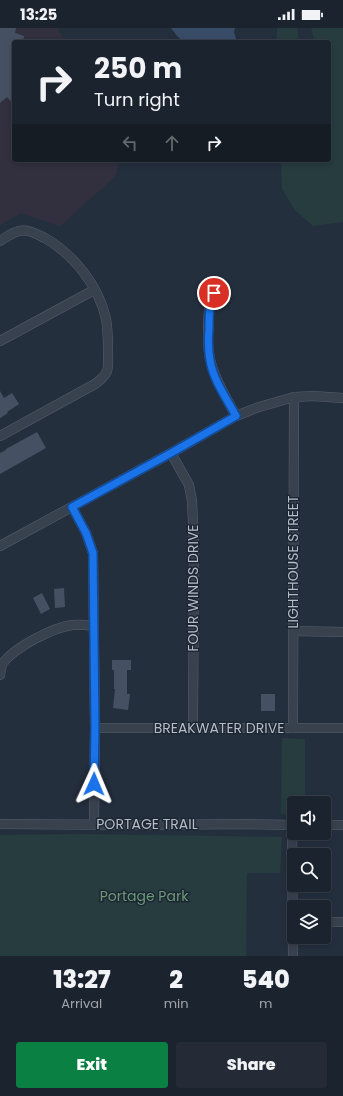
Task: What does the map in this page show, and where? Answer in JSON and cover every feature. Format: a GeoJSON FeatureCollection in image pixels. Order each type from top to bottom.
{"type":"FeatureCollection","features":[{"type":"Feature","properties":{"kind":"street"},"geometry":{"type":"LineString","coordinates":[[0,241],[18,231],[28,231],[59,247],[73,260],[85,275],[102,305],[106,320],[108,346],[108,372],[103,379],[0,436]]}},
{"type":"Feature","properties":{"kind":"street"},"geometry":{"type":"LineString","coordinates":[[218,284],[210,302],[208,345],[210,361],[221,388],[236,416]]}},
{"type":"Feature","properties":{"kind":"street"},"geometry":{"type":"LineString","coordinates":[[0,340],[94,290]]}},
{"type":"Feature","properties":{"kind":"street"},"geometry":{"type":"LineString","coordinates":[[0,546],[236,416],[259,407],[294,397],[313,396],[343,398]]}},
{"type":"Feature","properties":{"kind":"street","name":"LIGHTHOUSE STREET"},"geometry":{"type":"LineString","coordinates":[[293,728],[294,397]]}},
{"type":"Feature","properties":{"kind":"street","name":"FOUR WINDS DRIVE"},"geometry":{"type":"LineString","coordinates":[[171,453],[189,485],[192,500],[194,545],[193,728]]}},
{"type":"Feature","properties":{"kind":"street"},"geometry":{"type":"LineString","coordinates":[[72,507],[86,533],[93,553],[95,728],[94,824]]}},
{"type":"Feature","properties":{"kind":"street"},"geometry":{"type":"LineString","coordinates":[[0,675],[2,664],[17,649],[36,639],[58,628],[72,625],[94,626]]}},
{"type":"Feature","properties":{"kind":"street"},"geometry":{"type":"LineString","coordinates":[[293,632],[343,632]]}},
{"type":"Feature","properties":{"kind":"street","name":"BREAKWATER DRIVE"},"geometry":{"type":"LineString","coordinates":[[95,728],[343,728]]}},
{"type":"Feature","properties":{"kind":"street","name":"PORTAGE TRAIL"},"geometry":{"type":"LineString","coordinates":[[0,824],[287,825]]}},
{"type":"Feature","properties":{"kind":"street"},"geometry":{"type":"LineString","coordinates":[[331,825],[343,825]]}},
{"type":"Feature","properties":{"kind":"street"},"geometry":{"type":"LineString","coordinates":[[293,840],[293,900]]}},
{"type":"Feature","properties":{"kind":"street"},"geometry":{"type":"LineString","coordinates":[[331,922],[343,922]]}},
{"type":"Feature","properties":{"kind":"street"},"geometry":{"type":"LineString","coordinates":[[293,944],[293,956]]}},
{"type":"Feature","properties":{"kind":"shaded area"},"geometry":{"type":"Polygon","coordinates":[[[0,28],[57,28],[65,40],[12,40],[12,162],[119,162],[116,175],[60,226],[21,213],[0,225],[0,28]]]}},
{"type":"Feature","properties":{"kind":"green space"},"geometry":{"type":"Polygon","coordinates":[[[277,28],[297,28],[299,40],[277,40],[277,28]]]}},
{"type":"Feature","properties":{"kind":"green space"},"geometry":{"type":"Polygon","coordinates":[[[311,28],[343,28],[343,222],[313,226],[295,210],[282,189],[281,162],[331,162],[331,40],[314,40],[311,28]]]}},
{"type":"Feature","properties":{"kind":"green space"},"geometry":{"type":"Polygon","coordinates":[[[282,738],[305,739],[305,796],[287,796],[287,814],[281,814],[282,738]]]}},
{"type":"Feature","properties":{"kind":"green space","name":"Portage Park"},"geometry":{"type":"Polygon","coordinates":[[[79,834],[282,837],[280,873],[247,873],[246,956],[0,956],[0,835],[79,834]]]}},
{"type":"Feature","properties":{"kind":"water"},"geometry":{"type":"Polygon","coordinates":[[[171,28],[235,28],[234,32],[236,40],[182,40],[171,28]]]}},
{"type":"Feature","properties":{"kind":"building"},"geometry":{"type":"Polygon","coordinates":[[[0,28],[16,28],[15,33],[24,36],[23,40],[12,40],[12,103],[7,97],[0,103],[0,28]]]}},
{"type":"Feature","properties":{"kind":"building"},"geometry":{"type":"Polygon","coordinates":[[[0,391],[4,398],[12,393],[19,404],[0,418],[0,391]]]}},
{"type":"Feature","properties":{"kind":"building"},"geometry":{"type":"Polygon","coordinates":[[[37,432],[46,448],[0,474],[0,453],[37,432]]]}},
{"type":"Feature","properties":{"kind":"building"},"geometry":{"type":"Polygon","coordinates":[[[64,588],[65,607],[55,608],[54,589],[64,588]]]}},
{"type":"Feature","properties":{"kind":"building"},"geometry":{"type":"Polygon","coordinates":[[[42,593],[50,609],[41,614],[33,598],[42,593]]]}},
{"type":"Feature","properties":{"kind":"building"},"geometry":{"type":"Polygon","coordinates":[[[112,660],[131,660],[131,670],[127,670],[127,694],[130,694],[128,710],[113,708],[115,689],[112,660]]]}},
{"type":"Feature","properties":{"kind":"building"},"geometry":{"type":"Polygon","coordinates":[[[261,694],[275,694],[275,711],[261,711],[261,694]]]}},
{"type":"Feature","properties":{"kind":"route"},"geometry":{"type":"LineString","coordinates":[[94,784],[95,728],[93,553],[86,533],[72,507],[236,416],[221,388],[210,361],[208,345],[209,317],[210,302],[214,293]]}}]}
